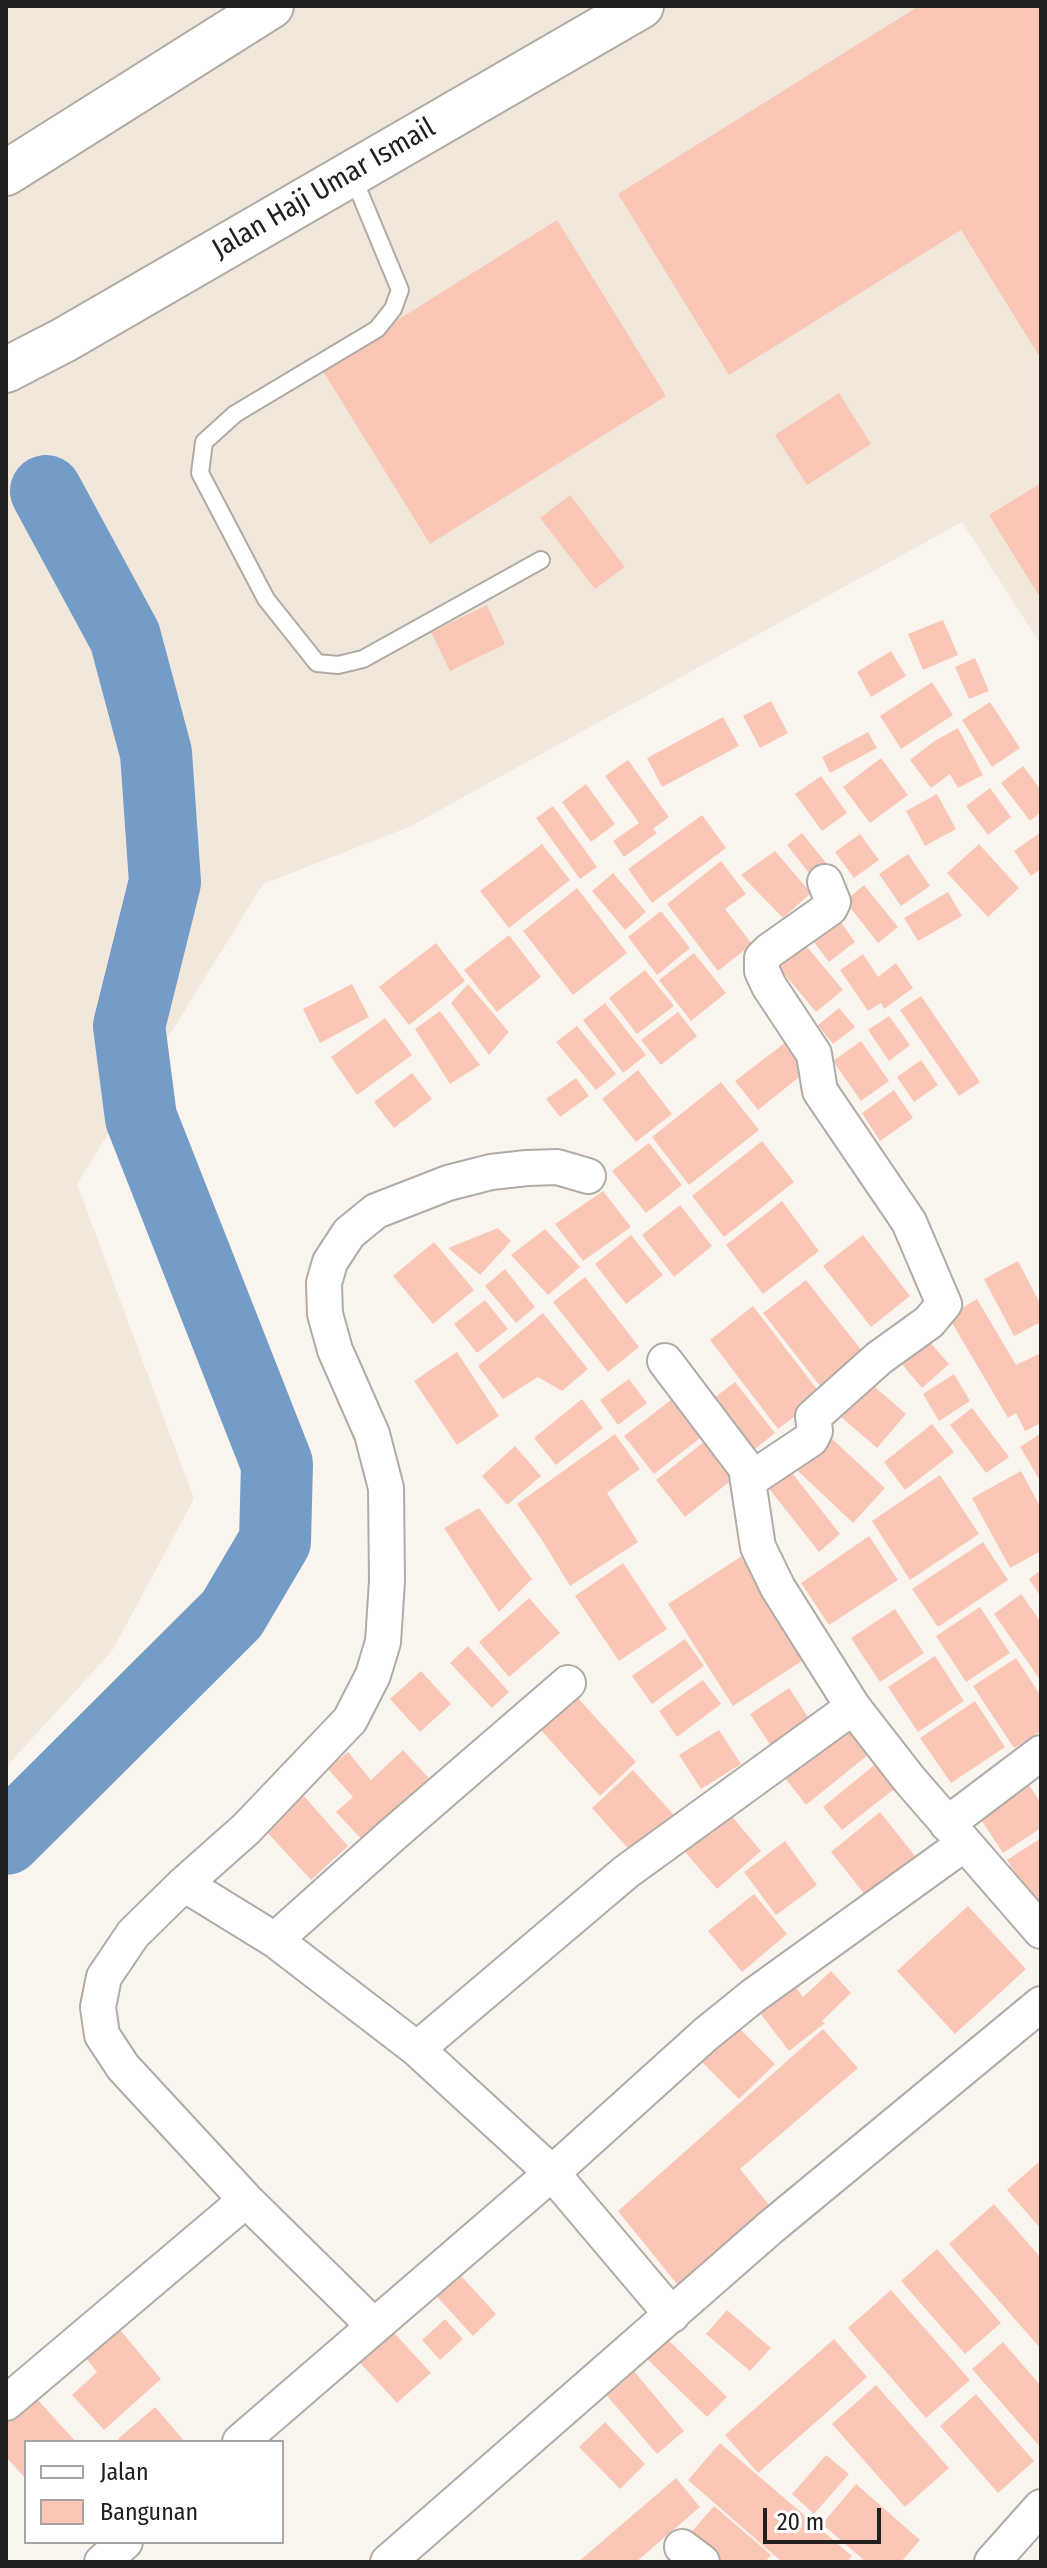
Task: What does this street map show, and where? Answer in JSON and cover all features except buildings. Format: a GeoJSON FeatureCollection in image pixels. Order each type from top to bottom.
{"type":"FeatureCollection","features":[{"type":"Feature","properties":{"kind":"main road"},"geometry":{"type":"LineString","coordinates":[[6,173],[271,6]]}},
{"type":"Feature","properties":{"kind":"main road","name":"Jalan Haji Umar Ismail"},"geometry":{"type":"LineString","coordinates":[[6,370],[64,340],[641,6]]}},
{"type":"Feature","properties":{"kind":"street"},"geometry":{"type":"LineString","coordinates":[[748,1481],[811,1439],[815,1431],[813,1417],[879,1358],[929,1322],[944,1304],[909,1222],[820,1091],[814,1054],[762,971],[762,958],[769,951],[830,908],[833,902],[825,882]]}},
{"type":"Feature","properties":{"kind":"street"},"geometry":{"type":"LineString","coordinates":[[373,2325],[246,2200],[123,2067],[102,2035],[98,2007],[104,1977],[133,1934],[246,1829],[350,1720],[373,1675],[383,1642],[387,1581],[386,1488],[372,1434],[335,1350],[325,1314],[324,1283],[330,1262],[349,1233],[376,1211],[448,1183],[491,1172],[527,1168],[557,1167],[588,1176]]}},
{"type":"Feature","properties":{"kind":"street"},"geometry":{"type":"LineString","coordinates":[[665,1361],[746,1468],[758,1547],[778,1588],[853,1707],[956,1834],[1041,1931]]}},
{"type":"Feature","properties":{"kind":"street"},"geometry":{"type":"LineString","coordinates":[[275,1940],[568,1683]]}},
{"type":"Feature","properties":{"kind":"street"},"geometry":{"type":"LineString","coordinates":[[417,2049],[626,1872],[853,1707]]}},
{"type":"Feature","properties":{"kind":"street"},"geometry":{"type":"LineString","coordinates":[[242,2440],[753,1996],[956,1834],[1041,1753]]}},
{"type":"Feature","properties":{"kind":"street"},"geometry":{"type":"LineString","coordinates":[[184,1884],[275,1940],[417,2049],[552,2173],[672,2315]]}},
{"type":"Feature","properties":{"kind":"street"},"geometry":{"type":"LineString","coordinates":[[388,2562],[771,2227],[1041,2004]]}},
{"type":"Feature","properties":{"kind":"street"},"geometry":{"type":"LineString","coordinates":[[6,2403],[246,2200]]}},
{"type":"Feature","properties":{"kind":"street"},"geometry":{"type":"LineString","coordinates":[[992,2562],[1041,2507]]}},
{"type":"Feature","properties":{"kind":"street"},"geometry":{"type":"LineString","coordinates":[[102,2562],[123,2544]]}},
{"type":"Feature","properties":{"kind":"lane"},"geometry":{"type":"LineString","coordinates":[[352,173],[400,290],[393,309],[377,329],[235,414],[204,442],[200,473],[266,599],[317,663],[338,665],[363,659],[541,560]]}},
{"type":"Feature","properties":{"kind":"shaded area"},"geometry":{"type":"Polygon","coordinates":[[[6,6],[1041,6],[1041,645],[962,522],[409,827],[263,884],[77,1184],[194,1499],[112,1651],[6,1767],[6,6]]]}},
{"type":"Feature","properties":{"kind":"waterway"},"geometry":{"type":"LineString","coordinates":[[6,1839],[232,1614],[275,1541],[277,1464],[141,1118],[129,1026],[165,882],[156,753],[125,637],[46,491]]}}]}
